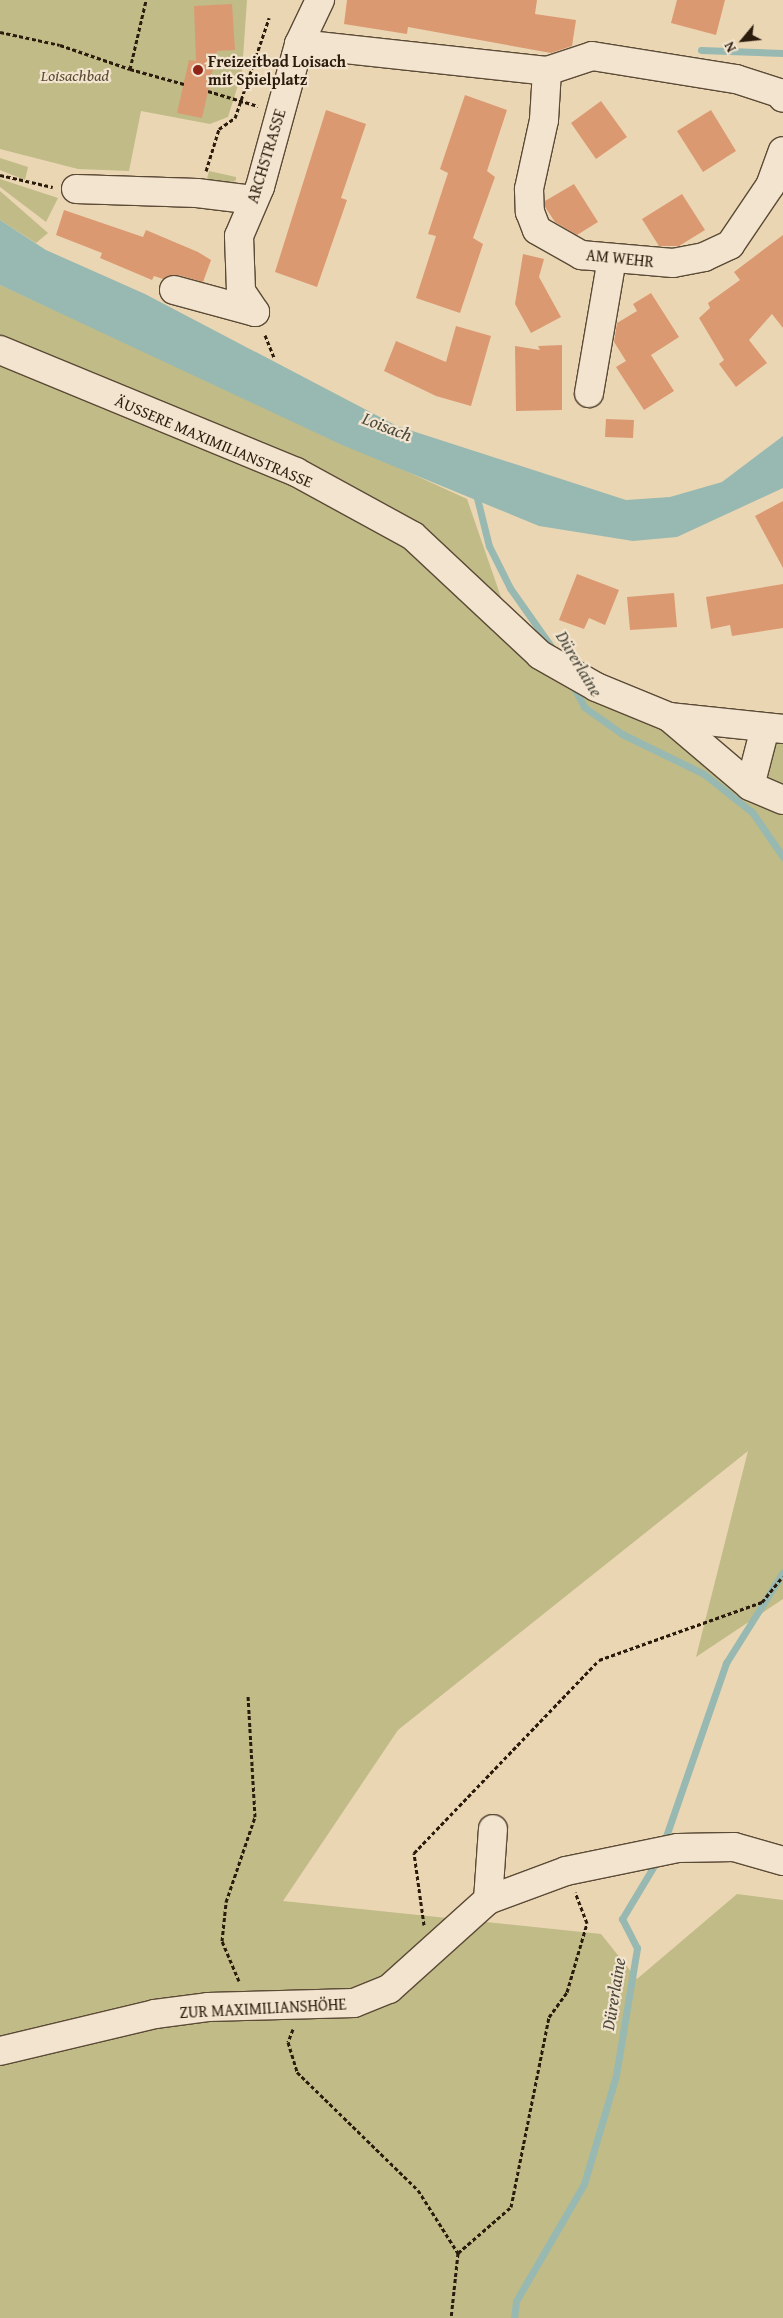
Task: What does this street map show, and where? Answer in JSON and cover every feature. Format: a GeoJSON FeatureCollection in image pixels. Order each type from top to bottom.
{"type":"FeatureCollection","features":[{"type":"Feature","properties":{"kind":"street","name":"ARCHSTRASSE"},"geometry":{"type":"LineString","coordinates":[[174,290],[255,312],[241,291],[238,265],[239,236],[253,200],[299,44],[320,0]]}},
{"type":"Feature","properties":{"kind":"street"},"geometry":{"type":"LineString","coordinates":[[299,44],[547,71],[592,56],[736,79],[782,94]]}},
{"type":"Feature","properties":{"kind":"street","name":"AM WEHR"},"geometry":{"type":"LineString","coordinates":[[547,71],[544,120],[529,190],[536,230],[580,255],[673,263],[704,258],[730,245],[770,186],[783,151]]}},
{"type":"Feature","properties":{"kind":"street"},"geometry":{"type":"LineString","coordinates":[[76,189],[200,193],[253,200]]}},
{"type":"Feature","properties":{"kind":"street"},"geometry":{"type":"LineString","coordinates":[[589,393],[612,259]]}},
{"type":"Feature","properties":{"kind":"street","name":"ÄUSSERE MAXIMILIANSTRASSE"},"geometry":{"type":"LineString","coordinates":[[0,350],[296,472],[413,536],[540,655],[596,687],[669,717],[774,729]]}},
{"type":"Feature","properties":{"kind":"street"},"geometry":{"type":"LineString","coordinates":[[669,717],[750,786],[783,800]]}},
{"type":"Feature","properties":{"kind":"street"},"geometry":{"type":"LineString","coordinates":[[750,786],[774,729]]}},
{"type":"Feature","properties":{"kind":"street"},"geometry":{"type":"LineString","coordinates":[[488,1900],[493,1828]]}},
{"type":"Feature","properties":{"kind":"street","name":"ZUR MAXIMILIANSHÖHE"},"geometry":{"type":"LineString","coordinates":[[0,2051],[155,2014],[354,2004],[389,1989],[428,1957],[488,1900],[566,1871],[641,1854],[678,1848],[734,1847],[783,1861]]}},
{"type":"Feature","properties":{"kind":"path"},"geometry":{"type":"LineString","coordinates":[[130,69],[146,0]]}},
{"type":"Feature","properties":{"kind":"path"},"geometry":{"type":"LineString","coordinates":[[200,193],[214,140],[219,128],[236,118],[269,18]]}},
{"type":"Feature","properties":{"kind":"path"},"geometry":{"type":"LineString","coordinates":[[0,32],[60,45],[130,69],[184,84]]}},
{"type":"Feature","properties":{"kind":"path"},"geometry":{"type":"LineString","coordinates":[[208,91],[280,113]]}},
{"type":"Feature","properties":{"kind":"path"},"geometry":{"type":"LineString","coordinates":[[0,175],[26,184],[76,189]]}},
{"type":"Feature","properties":{"kind":"path"},"geometry":{"type":"LineString","coordinates":[[428,1957],[414,1853],[599,1660],[762,1602],[783,1576]]}},
{"type":"Feature","properties":{"kind":"path"},"geometry":{"type":"LineString","coordinates":[[245,2008],[222,1941],[226,1902],[256,1817],[248,1696]]}},
{"type":"Feature","properties":{"kind":"path"},"geometry":{"type":"LineString","coordinates":[[458,2252],[511,2207],[549,2016],[567,1992],[587,1923],[566,1871]]}},
{"type":"Feature","properties":{"kind":"path"},"geometry":{"type":"LineString","coordinates":[[301,2008],[288,2042],[297,2072],[418,2190],[458,2252],[451,2318]]}},
{"type":"Feature","properties":{"kind":"green space","name":"Loisachbad"},"geometry":{"type":"Polygon","coordinates":[[[0,0],[247,0],[242,72],[228,117],[210,124],[141,111],[129,171],[78,169],[0,149],[0,0]]]}},
{"type":"Feature","properties":{"kind":"green space"},"geometry":{"type":"Polygon","coordinates":[[[0,158],[28,167],[25,180],[0,170],[0,158]]]}},
{"type":"Feature","properties":{"kind":"green space"},"geometry":{"type":"Polygon","coordinates":[[[209,171],[236,177],[236,180],[228,185],[206,183],[209,171]]]}},
{"type":"Feature","properties":{"kind":"green space"},"geometry":{"type":"Polygon","coordinates":[[[0,179],[58,198],[46,222],[0,187],[0,179]]]}},
{"type":"Feature","properties":{"kind":"green space"},"geometry":{"type":"Polygon","coordinates":[[[0,191],[48,233],[36,243],[0,220],[0,191]]]}},
{"type":"Feature","properties":{"kind":"green space"},"geometry":{"type":"Polygon","coordinates":[[[0,285],[467,499],[512,629],[669,717],[750,785],[783,729],[783,1599],[696,1657],[748,1451],[398,1730],[283,1901],[601,1934],[637,1979],[737,1894],[783,1900],[783,2318],[0,2318],[0,285]]]}},
{"type":"Feature","properties":{"kind":"water","name":"Loisach"},"geometry":{"type":"Polygon","coordinates":[[[0,220],[46,250],[145,294],[397,426],[626,500],[670,497],[722,482],[783,436],[783,488],[677,537],[633,541],[539,526],[342,445],[0,285],[0,220]]]}},
{"type":"Feature","properties":{"kind":"building"},"geometry":{"type":"Polygon","coordinates":[[[347,0],[537,0],[535,14],[576,20],[572,46],[551,53],[408,27],[407,34],[344,24],[347,0]]]}},
{"type":"Feature","properties":{"kind":"building"},"geometry":{"type":"Polygon","coordinates":[[[677,0],[725,0],[716,35],[671,23],[677,0]]]}},
{"type":"Feature","properties":{"kind":"building"},"geometry":{"type":"Polygon","coordinates":[[[232,4],[235,50],[217,51],[202,118],[177,113],[189,60],[196,61],[194,6],[232,4]]]}},
{"type":"Feature","properties":{"kind":"building"},"geometry":{"type":"Polygon","coordinates":[[[465,95],[507,110],[487,171],[495,177],[473,238],[483,244],[460,313],[416,298],[436,236],[428,234],[448,173],[440,169],[465,95]]]}},
{"type":"Feature","properties":{"kind":"building"},"geometry":{"type":"Polygon","coordinates":[[[601,101],[627,137],[596,159],[571,123],[601,101]]]}},
{"type":"Feature","properties":{"kind":"building"},"geometry":{"type":"Polygon","coordinates":[[[326,110],[366,124],[341,198],[347,200],[317,287],[275,272],[326,110]]]}},
{"type":"Feature","properties":{"kind":"building"},"geometry":{"type":"Polygon","coordinates":[[[711,110],[736,151],[703,172],[677,131],[711,110]]]}},
{"type":"Feature","properties":{"kind":"building"},"geometry":{"type":"Polygon","coordinates":[[[574,184],[598,222],[577,235],[555,222],[545,207],[545,201],[574,184]]]}},
{"type":"Feature","properties":{"kind":"building"},"geometry":{"type":"Polygon","coordinates":[[[682,194],[705,230],[679,246],[659,246],[642,219],[682,194]]]}},
{"type":"Feature","properties":{"kind":"building"},"geometry":{"type":"Polygon","coordinates":[[[64,210],[143,237],[146,230],[198,252],[211,260],[203,282],[178,275],[163,279],[154,276],[152,280],[100,258],[102,253],[56,235],[64,210]]]}},
{"type":"Feature","properties":{"kind":"building"},"geometry":{"type":"Polygon","coordinates":[[[783,235],[783,328],[772,314],[749,340],[767,363],[736,387],[719,364],[724,360],[699,318],[710,308],[708,303],[740,280],[734,272],[783,235]]]}},
{"type":"Feature","properties":{"kind":"building"},"geometry":{"type":"Polygon","coordinates":[[[523,254],[544,259],[539,277],[561,317],[531,333],[515,304],[523,254]]]}},
{"type":"Feature","properties":{"kind":"building"},"geometry":{"type":"Polygon","coordinates":[[[651,293],[679,337],[651,355],[674,391],[644,410],[616,367],[626,361],[614,342],[617,323],[637,311],[633,304],[651,293]]]}},
{"type":"Feature","properties":{"kind":"building"},"geometry":{"type":"Polygon","coordinates":[[[456,326],[491,336],[471,406],[436,396],[384,371],[396,341],[446,362],[456,326]]]}},
{"type":"Feature","properties":{"kind":"building"},"geometry":{"type":"Polygon","coordinates":[[[562,345],[562,410],[516,411],[515,346],[540,350],[538,346],[562,345]]]}},
{"type":"Feature","properties":{"kind":"building"},"geometry":{"type":"Polygon","coordinates":[[[606,419],[634,420],[633,438],[605,437],[606,419]]]}},
{"type":"Feature","properties":{"kind":"building"},"geometry":{"type":"Polygon","coordinates":[[[783,501],[783,568],[755,516],[783,501]]]}},
{"type":"Feature","properties":{"kind":"building"},"geometry":{"type":"Polygon","coordinates":[[[577,574],[619,590],[605,625],[589,618],[584,629],[559,620],[577,574]]]}},
{"type":"Feature","properties":{"kind":"building"},"geometry":{"type":"Polygon","coordinates":[[[783,584],[783,628],[732,636],[730,625],[711,629],[706,597],[783,584]]]}},
{"type":"Feature","properties":{"kind":"building"},"geometry":{"type":"Polygon","coordinates":[[[674,593],[677,627],[630,630],[627,597],[674,593]]]}},
{"type":"Feature","properties":{"kind":"waterway"},"geometry":{"type":"LineString","coordinates":[[701,50],[783,53]]}},
{"type":"Feature","properties":{"kind":"waterway","name":"Dürerlaine"},"geometry":{"type":"LineString","coordinates":[[476,494],[489,546],[510,588],[555,652]]}},
{"type":"Feature","properties":{"kind":"waterway","name":"Dürerlaine"},"geometry":{"type":"LineString","coordinates":[[572,684],[584,707],[622,734],[704,774],[752,812],[783,857]]}},
{"type":"Feature","properties":{"kind":"waterway","name":"Dürerlaine"},"geometry":{"type":"LineString","coordinates":[[663,1845],[726,1663],[783,1572]]}},
{"type":"Feature","properties":{"kind":"waterway","name":"Dürerlaine"},"geometry":{"type":"LineString","coordinates":[[514,2318],[516,2301],[584,2184],[616,2075],[637,1948],[622,1919],[658,1859]]}},
{"type":"Feature","properties":{"kind":"place","name":"Freizeitbad Loisach mit Spielplatz"},"geometry":{"type":"Point","coordinates":[198,70]}}]}
